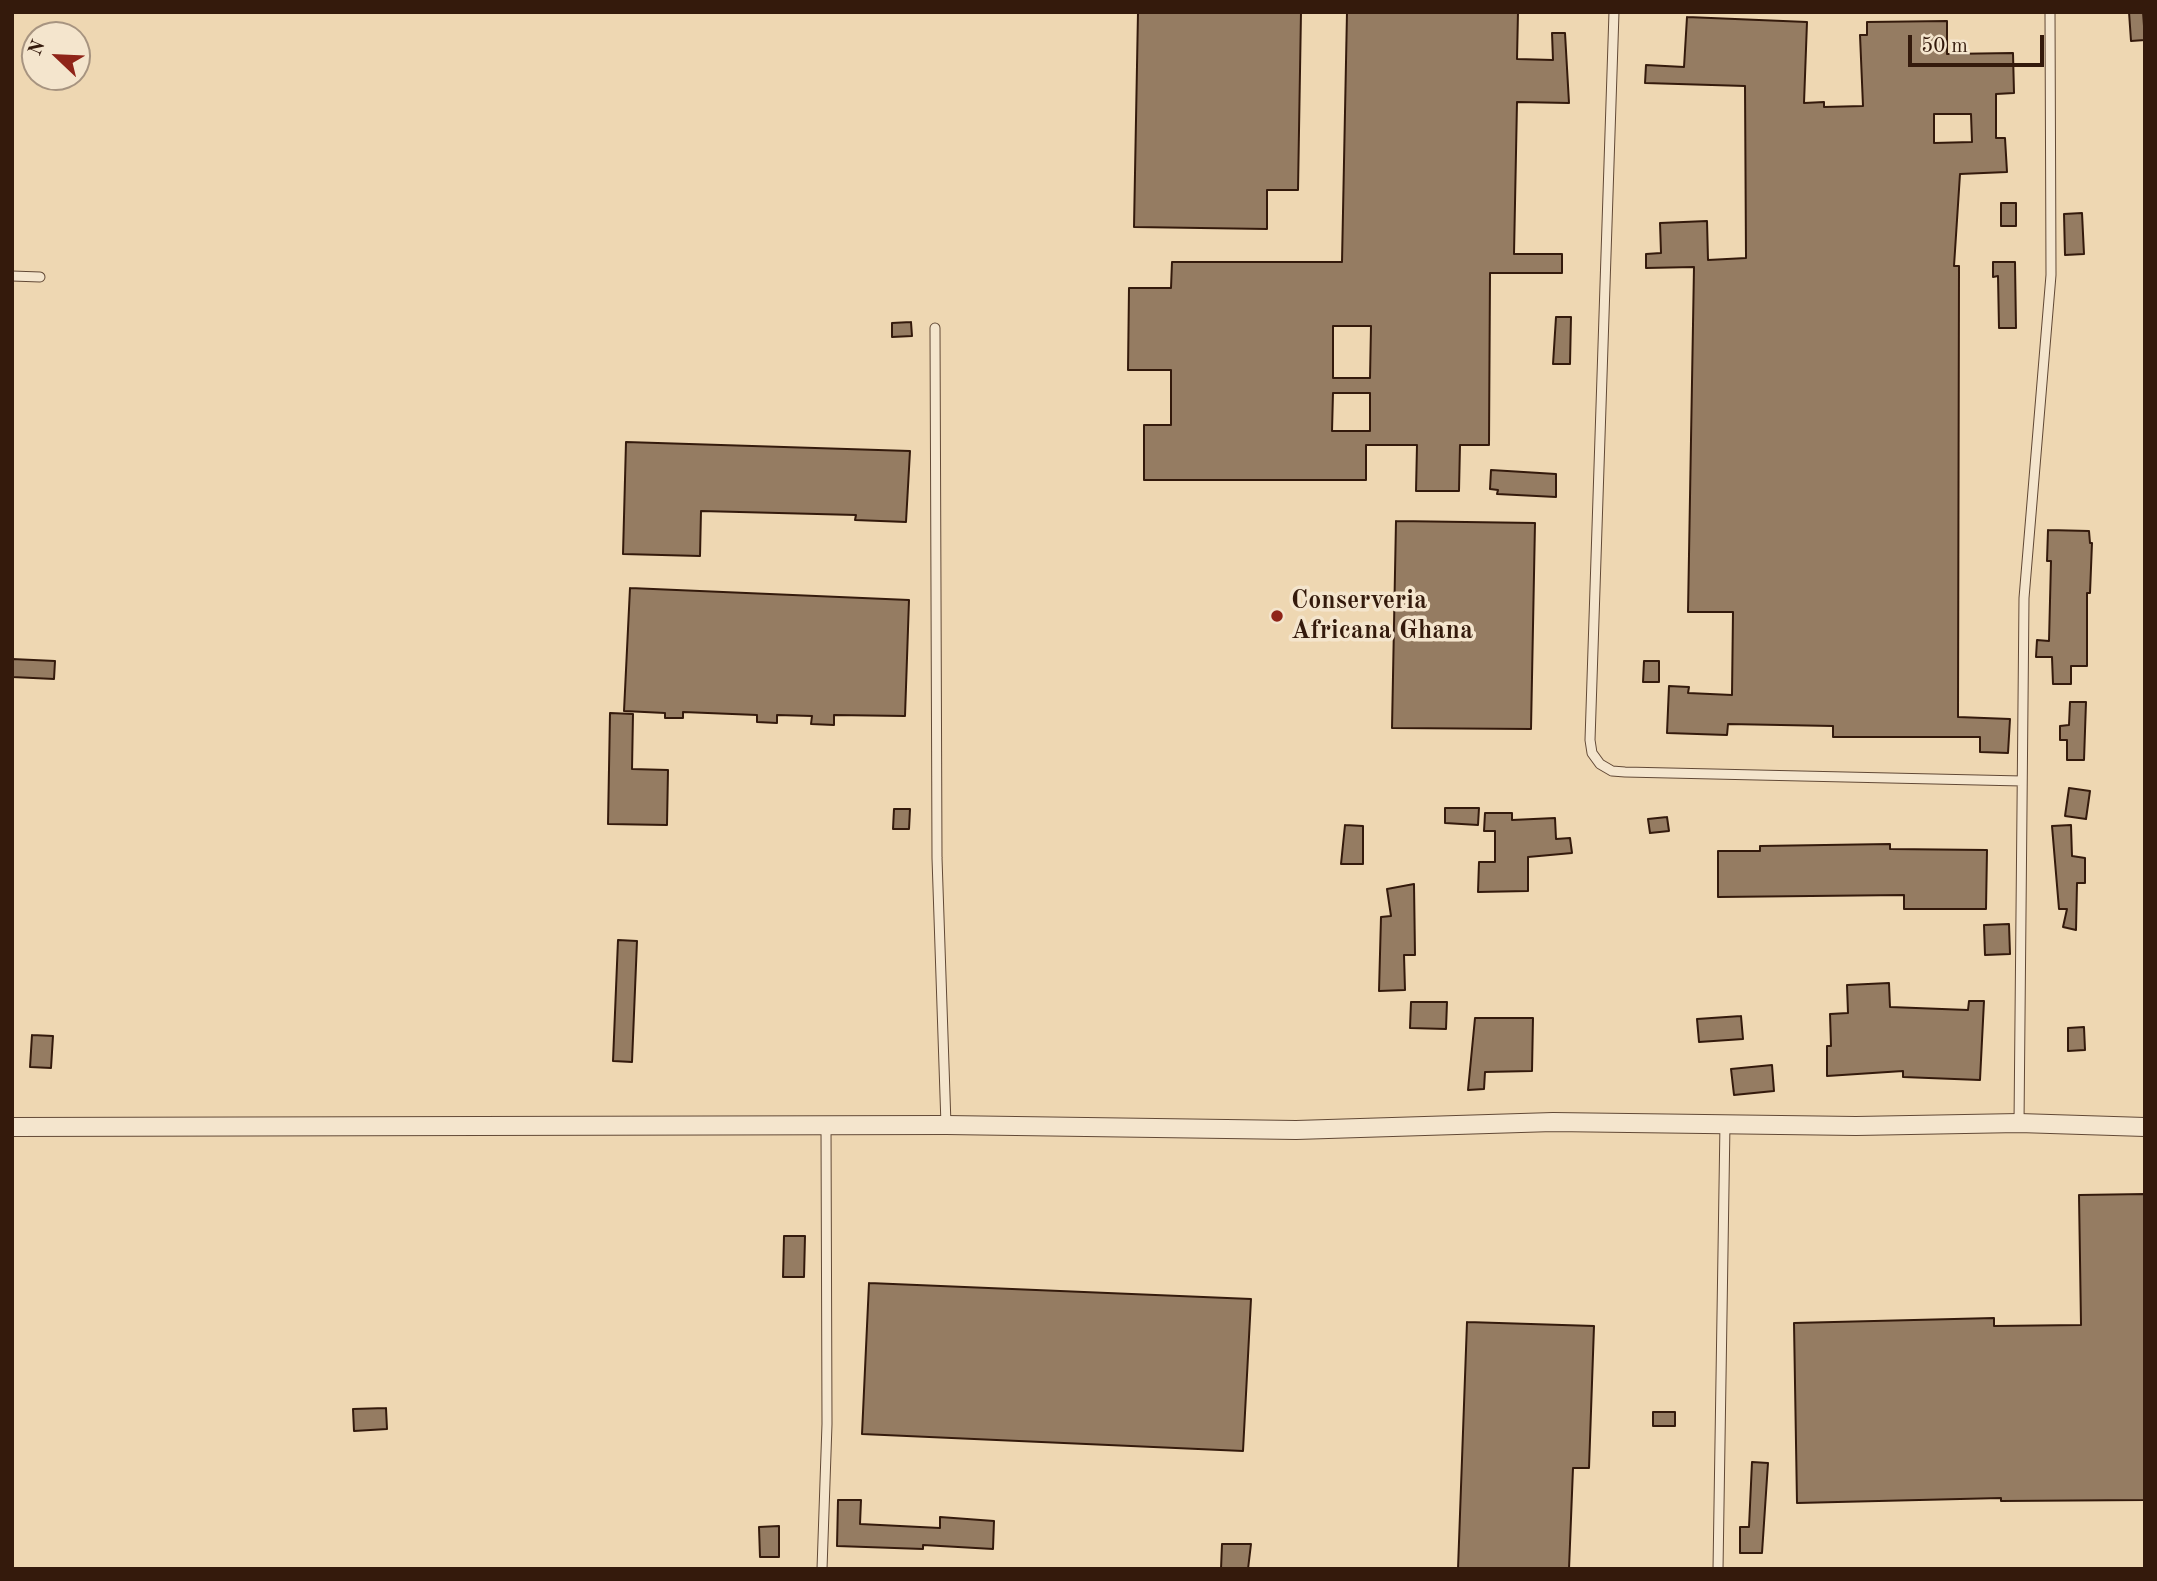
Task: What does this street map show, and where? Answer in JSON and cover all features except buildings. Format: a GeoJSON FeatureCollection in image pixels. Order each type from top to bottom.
{"type":"FeatureCollection","features":[{"type":"Feature","properties":{"kind":"street"},"geometry":{"type":"LineString","coordinates":[[12,1127],[946,1125],[1296,1130],[1553,1122],[1856,1126],[2019,1123],[2145,1128]]}},
{"type":"Feature","properties":{"kind":"lane"},"geometry":{"type":"LineString","coordinates":[[1615,12],[1590,740],[1592,753],[1600,764],[1612,771],[1625,772],[2022,781]]}},
{"type":"Feature","properties":{"kind":"lane"},"geometry":{"type":"LineString","coordinates":[[2019,1123],[2024,598],[2051,275],[2050,12]]}},
{"type":"Feature","properties":{"kind":"lane"},"geometry":{"type":"LineString","coordinates":[[12,276],[40,277]]}},
{"type":"Feature","properties":{"kind":"lane"},"geometry":{"type":"LineString","coordinates":[[935,328],[937,858],[946,1125]]}},
{"type":"Feature","properties":{"kind":"lane"},"geometry":{"type":"LineString","coordinates":[[1718,1569],[1725,1123]]}},
{"type":"Feature","properties":{"kind":"lane"},"geometry":{"type":"LineString","coordinates":[[822,1569],[827,1424],[826,1126]]}},
{"type":"Feature","properties":{"kind":"place","name":"Conserveria Africana Ghana"},"geometry":{"type":"Point","coordinates":[1277,616]}}]}
